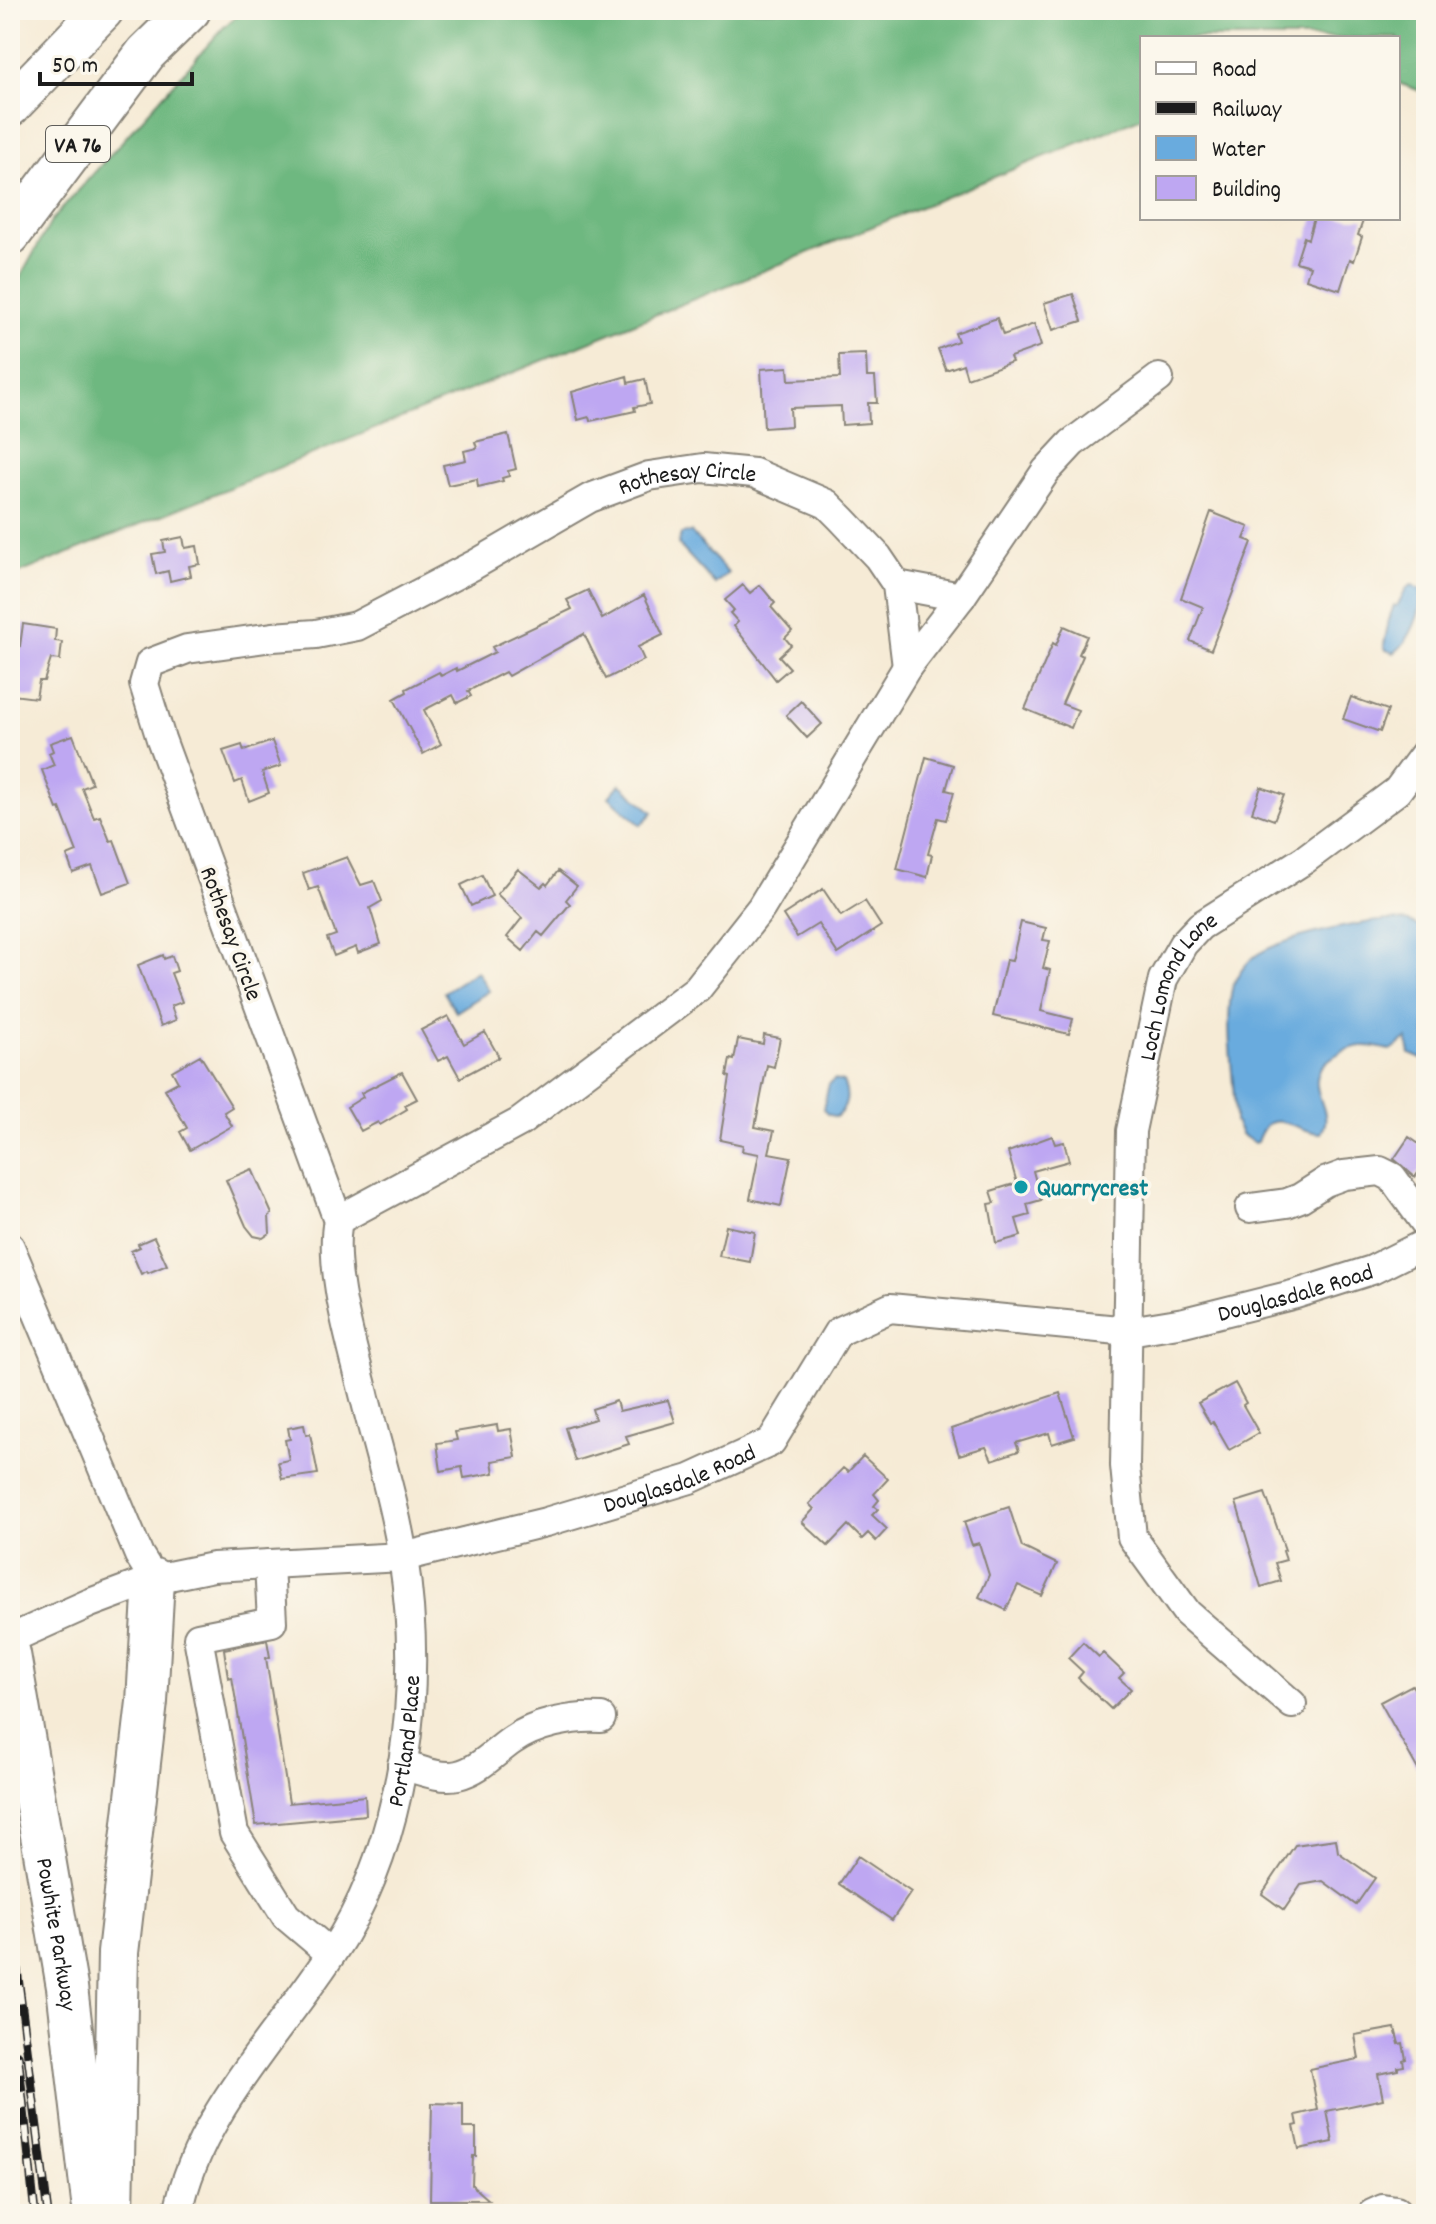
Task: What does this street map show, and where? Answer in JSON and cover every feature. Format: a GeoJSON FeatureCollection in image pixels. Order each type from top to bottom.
{"type":"FeatureCollection","features":[{"type":"Feature","properties":{"kind":"highway"},"geometry":{"type":"LineString","coordinates":[[10,106],[103,10]]}},
{"type":"Feature","properties":{"kind":"highway","name":"VA 76"},"geometry":{"type":"LineString","coordinates":[[10,235],[146,53],[190,10]]}},
{"type":"Feature","properties":{"kind":"highway"},"geometry":{"type":"LineString","coordinates":[[10,192],[20,178],[146,53]]}},
{"type":"Feature","properties":{"kind":"highway"},"geometry":{"type":"LineString","coordinates":[[113,2214],[118,1953],[147,1702],[154,1579]]}},
{"type":"Feature","properties":{"kind":"highway","name":"Powhite Parkway"},"geometry":{"type":"LineString","coordinates":[[10,1654],[67,1987],[93,2214]]}},
{"type":"Feature","properties":{"kind":"street"},"geometry":{"type":"LineString","coordinates":[[338,1220],[520,1122],[697,989],[761,908],[907,667],[961,597],[1054,462],[1072,443],[1159,378]]}},
{"type":"Feature","properties":{"kind":"street","name":"Rothesay Circle"},"geometry":{"type":"LineString","coordinates":[[338,1220],[161,739],[144,684],[150,663],[187,649],[316,634],[357,626],[478,563],[590,498],[649,476],[703,468],[754,473],[827,504],[878,557],[897,585],[907,667]]}},
{"type":"Feature","properties":{"kind":"street"},"geometry":{"type":"LineString","coordinates":[[897,585],[961,597]]}},
{"type":"Feature","properties":{"kind":"street","name":"Loch Lomond Lane"},"geometry":{"type":"LineString","coordinates":[[1292,1704],[1187,1613],[1132,1537],[1125,1466],[1131,1131],[1163,979],[1183,944],[1200,926],[1304,860],[1397,791],[1426,752]]}},
{"type":"Feature","properties":{"kind":"street"},"geometry":{"type":"LineString","coordinates":[[1250,1208],[1300,1198],[1325,1182],[1344,1175],[1380,1171],[1392,1177],[1426,1224]]}},
{"type":"Feature","properties":{"kind":"street","name":"Portland Place"},"geometry":{"type":"LineString","coordinates":[[178,2214],[191,2170],[215,2119],[345,1932],[377,1861],[390,1822],[402,1765],[412,1700],[413,1660],[403,1557],[348,1325],[334,1241],[338,1220]]}},
{"type":"Feature","properties":{"kind":"street","name":"Douglasdale Road"},"geometry":{"type":"LineString","coordinates":[[10,1639],[90,1603],[154,1579],[213,1567],[403,1557],[546,1522],[690,1479],[771,1442],[838,1332],[890,1308],[1129,1331],[1184,1322],[1296,1294],[1372,1270],[1426,1243]]}},
{"type":"Feature","properties":{"kind":"street"},"geometry":{"type":"LineString","coordinates":[[10,1247],[139,1555],[154,1579]]}},
{"type":"Feature","properties":{"kind":"street"},"geometry":{"type":"LineString","coordinates":[[269,1564],[272,1622],[198,1637],[234,1833],[286,1916],[331,1954]]}},
{"type":"Feature","properties":{"kind":"street"},"geometry":{"type":"LineString","coordinates":[[402,1765],[444,1776],[457,1775],[474,1768],[513,1739],[533,1729],[588,1717],[601,1718]]}},
{"type":"Feature","properties":{"kind":"street"},"geometry":{"type":"LineString","coordinates":[[1372,2214],[1383,2209],[1398,2214]]}},
{"type":"Feature","properties":{"kind":"green space"},"geometry":{"type":"Polygon","coordinates":[[[243,10],[1426,10],[1426,93],[1400,84],[1400,36],[1140,36],[1140,118],[10,577],[10,296],[52,220],[224,27],[243,10]]]}},
{"type":"Feature","properties":{"kind":"water"},"geometry":{"type":"Polygon","coordinates":[[[691,532],[728,573],[715,584],[678,544],[681,534],[691,532]]]}},
{"type":"Feature","properties":{"kind":"water"},"geometry":{"type":"Polygon","coordinates":[[[1412,585],[1422,590],[1420,607],[1410,633],[1394,653],[1386,650],[1384,645],[1387,623],[1394,606],[1412,585]]]}},
{"type":"Feature","properties":{"kind":"water"},"geometry":{"type":"Polygon","coordinates":[[[620,784],[653,812],[641,825],[609,797],[620,784]]]}},
{"type":"Feature","properties":{"kind":"water"},"geometry":{"type":"Polygon","coordinates":[[[1394,920],[1409,922],[1426,930],[1426,1061],[1410,1054],[1407,1039],[1391,1050],[1366,1046],[1343,1051],[1323,1065],[1317,1079],[1325,1113],[1321,1133],[1276,1122],[1262,1130],[1254,1143],[1241,1134],[1235,1122],[1229,1010],[1237,977],[1258,954],[1286,942],[1344,927],[1394,920]]]}},
{"type":"Feature","properties":{"kind":"water"},"geometry":{"type":"Polygon","coordinates":[[[477,971],[489,991],[456,1012],[444,992],[477,971]]]}},
{"type":"Feature","properties":{"kind":"water"},"geometry":{"type":"Polygon","coordinates":[[[834,1080],[843,1082],[847,1097],[836,1117],[823,1109],[829,1084],[834,1080]]]}},
{"type":"Feature","properties":{"kind":"building"},"geometry":{"type":"Polygon","coordinates":[[[1313,220],[1363,220],[1358,235],[1362,237],[1354,261],[1350,259],[1340,290],[1306,279],[1310,266],[1296,262],[1304,237],[1308,239],[1313,220]]]}},
{"type":"Feature","properties":{"kind":"building"},"geometry":{"type":"Polygon","coordinates":[[[1073,294],[1082,321],[1053,330],[1044,303],[1073,294]]]}},
{"type":"Feature","properties":{"kind":"building"},"geometry":{"type":"Polygon","coordinates":[[[997,318],[1003,335],[1034,324],[1041,346],[1010,357],[1012,362],[967,378],[963,364],[946,370],[938,349],[958,341],[955,333],[997,318]]]}},
{"type":"Feature","properties":{"kind":"building"},"geometry":{"type":"Polygon","coordinates":[[[866,354],[867,377],[875,377],[877,403],[868,403],[869,423],[842,425],[841,406],[790,408],[791,426],[764,428],[761,369],[788,367],[789,380],[840,378],[839,355],[866,354]]]}},
{"type":"Feature","properties":{"kind":"building"},"geometry":{"type":"Polygon","coordinates":[[[627,376],[628,383],[645,379],[650,404],[634,407],[635,411],[590,421],[589,417],[578,420],[572,392],[627,376]]]}},
{"type":"Feature","properties":{"kind":"building"},"geometry":{"type":"Polygon","coordinates":[[[508,434],[516,469],[508,471],[509,476],[502,478],[503,481],[478,487],[477,479],[448,485],[443,465],[466,460],[464,451],[477,448],[475,442],[508,434]]]}},
{"type":"Feature","properties":{"kind":"building"},"geometry":{"type":"Polygon","coordinates":[[[1211,512],[1249,527],[1244,539],[1252,542],[1211,650],[1190,641],[1203,607],[1181,598],[1211,512]]]}},
{"type":"Feature","properties":{"kind":"building"},"geometry":{"type":"Polygon","coordinates":[[[183,537],[185,548],[197,546],[200,564],[189,566],[191,576],[170,581],[168,571],[156,574],[152,554],[165,552],[163,541],[183,537]]]}},
{"type":"Feature","properties":{"kind":"building"},"geometry":{"type":"Polygon","coordinates":[[[743,585],[750,593],[760,585],[775,603],[771,607],[792,631],[785,638],[791,645],[779,656],[790,668],[776,680],[734,626],[738,622],[730,613],[734,610],[725,600],[743,585]]]}},
{"type":"Feature","properties":{"kind":"building"},"geometry":{"type":"Polygon","coordinates":[[[588,590],[602,619],[644,595],[663,635],[638,647],[644,660],[606,679],[584,634],[508,676],[505,672],[468,691],[471,696],[457,703],[453,695],[424,710],[441,744],[423,754],[394,699],[407,692],[406,689],[439,672],[441,676],[456,668],[457,671],[495,652],[492,647],[572,609],[567,600],[588,590]]]}},
{"type":"Feature","properties":{"kind":"building"},"geometry":{"type":"Polygon","coordinates":[[[23,624],[56,629],[55,641],[62,642],[60,660],[51,659],[44,681],[39,681],[36,698],[12,695],[16,669],[10,668],[10,644],[20,646],[23,624]]]}},
{"type":"Feature","properties":{"kind":"building"},"geometry":{"type":"Polygon","coordinates":[[[1064,626],[1087,636],[1079,654],[1083,656],[1062,704],[1078,710],[1071,728],[1025,709],[1053,643],[1056,645],[1064,626]]]}},
{"type":"Feature","properties":{"kind":"building"},"geometry":{"type":"Polygon","coordinates":[[[1351,697],[1388,710],[1380,732],[1343,719],[1351,697]]]}},
{"type":"Feature","properties":{"kind":"building"},"geometry":{"type":"Polygon","coordinates":[[[801,701],[822,724],[807,738],[786,715],[801,701]]]}},
{"type":"Feature","properties":{"kind":"building"},"geometry":{"type":"Polygon","coordinates":[[[73,735],[92,784],[82,788],[94,818],[100,816],[110,841],[114,840],[130,883],[102,893],[92,866],[73,873],[67,856],[77,852],[42,770],[54,765],[49,753],[53,751],[50,743],[73,735]]]}},
{"type":"Feature","properties":{"kind":"building"},"geometry":{"type":"Polygon","coordinates":[[[272,741],[281,766],[262,772],[269,793],[249,801],[242,780],[235,783],[223,751],[242,745],[244,751],[272,741]]]}},
{"type":"Feature","properties":{"kind":"building"},"geometry":{"type":"Polygon","coordinates":[[[926,757],[953,765],[946,790],[954,792],[946,820],[938,818],[928,854],[932,855],[927,877],[897,869],[926,757]]]}},
{"type":"Feature","properties":{"kind":"building"},"geometry":{"type":"Polygon","coordinates":[[[1261,787],[1284,795],[1274,820],[1252,812],[1261,787]]]}},
{"type":"Feature","properties":{"kind":"building"},"geometry":{"type":"Polygon","coordinates":[[[347,857],[361,885],[374,881],[382,901],[370,908],[381,944],[358,953],[356,947],[334,956],[327,938],[336,935],[318,887],[309,890],[303,873],[347,857]]]}},
{"type":"Feature","properties":{"kind":"building"},"geometry":{"type":"Polygon","coordinates":[[[518,869],[541,887],[545,883],[547,885],[558,871],[577,886],[566,900],[570,904],[543,936],[538,932],[523,951],[507,937],[522,918],[497,894],[518,869]]]}},
{"type":"Feature","properties":{"kind":"building"},"geometry":{"type":"Polygon","coordinates":[[[482,875],[492,896],[471,906],[461,885],[482,875]]]}},
{"type":"Feature","properties":{"kind":"building"},"geometry":{"type":"Polygon","coordinates":[[[823,889],[841,916],[865,901],[881,926],[838,954],[818,924],[797,937],[783,915],[823,889]]]}},
{"type":"Feature","properties":{"kind":"building"},"geometry":{"type":"Polygon","coordinates":[[[1021,922],[1046,928],[1043,940],[1050,941],[1043,968],[1050,970],[1041,1011],[1073,1019],[1069,1034],[993,1016],[1006,960],[1012,961],[1021,922]]]}},
{"type":"Feature","properties":{"kind":"building"},"geometry":{"type":"Polygon","coordinates":[[[163,955],[164,959],[172,956],[177,971],[171,973],[182,1002],[171,1006],[176,1020],[161,1026],[138,965],[163,955]]]}},
{"type":"Feature","properties":{"kind":"building"},"geometry":{"type":"Polygon","coordinates":[[[448,1016],[464,1044],[485,1032],[499,1057],[460,1078],[448,1056],[438,1061],[421,1030],[448,1016]]]}},
{"type":"Feature","properties":{"kind":"building"},"geometry":{"type":"Polygon","coordinates":[[[764,1035],[780,1038],[774,1067],[767,1065],[755,1127],[774,1131],[769,1153],[791,1157],[781,1206],[750,1199],[759,1154],[742,1151],[743,1145],[720,1140],[730,1059],[734,1060],[738,1039],[763,1044],[764,1035]]]}},
{"type":"Feature","properties":{"kind":"building"},"geometry":{"type":"Polygon","coordinates":[[[200,1055],[232,1107],[224,1112],[232,1126],[190,1150],[180,1132],[187,1128],[165,1089],[178,1082],[172,1071],[200,1055]]]}},
{"type":"Feature","properties":{"kind":"building"},"geometry":{"type":"Polygon","coordinates":[[[402,1072],[417,1099],[405,1105],[407,1109],[380,1125],[378,1122],[361,1131],[347,1107],[363,1097],[361,1093],[402,1072]]]}},
{"type":"Feature","properties":{"kind":"building","name":"Quarrycrest"},"geometry":{"type":"Polygon","coordinates":[[[1052,1136],[1055,1144],[1064,1142],[1069,1161],[1033,1171],[1041,1200],[1027,1204],[1030,1215],[1016,1219],[1021,1236],[996,1243],[989,1204],[995,1203],[991,1191],[1017,1183],[1008,1152],[1052,1136]]]}},
{"type":"Feature","properties":{"kind":"building"},"geometry":{"type":"Polygon","coordinates":[[[1409,1137],[1426,1149],[1426,1162],[1415,1177],[1394,1159],[1409,1137]]]}},
{"type":"Feature","properties":{"kind":"building"},"geometry":{"type":"Polygon","coordinates":[[[252,1169],[272,1214],[269,1216],[270,1233],[263,1238],[254,1236],[246,1226],[226,1180],[252,1169]]]}},
{"type":"Feature","properties":{"kind":"building"},"geometry":{"type":"Polygon","coordinates":[[[726,1226],[755,1232],[750,1262],[719,1256],[726,1226]]]}},
{"type":"Feature","properties":{"kind":"building"},"geometry":{"type":"Polygon","coordinates":[[[154,1237],[167,1265],[141,1274],[131,1251],[154,1237]]]}},
{"type":"Feature","properties":{"kind":"building"},"geometry":{"type":"Polygon","coordinates":[[[1235,1383],[1259,1433],[1229,1450],[1198,1403],[1235,1383]]]}},
{"type":"Feature","properties":{"kind":"building"},"geometry":{"type":"Polygon","coordinates":[[[1060,1393],[1074,1437],[1052,1444],[1049,1433],[1016,1443],[1019,1451],[992,1460],[986,1447],[959,1455],[951,1429],[1060,1393]]]}},
{"type":"Feature","properties":{"kind":"building"},"geometry":{"type":"Polygon","coordinates":[[[668,1400],[675,1422],[626,1436],[629,1444],[575,1461],[565,1428],[595,1419],[592,1409],[616,1401],[619,1411],[668,1400]]]}},
{"type":"Feature","properties":{"kind":"building"},"geometry":{"type":"Polygon","coordinates":[[[304,1425],[306,1435],[310,1434],[318,1474],[282,1479],[278,1462],[289,1460],[285,1440],[290,1439],[288,1428],[304,1425]]]}},
{"type":"Feature","properties":{"kind":"building"},"geometry":{"type":"Polygon","coordinates":[[[497,1425],[498,1431],[511,1429],[516,1457],[492,1461],[494,1473],[464,1478],[462,1467],[441,1471],[437,1443],[457,1440],[455,1432],[497,1425]]]}},
{"type":"Feature","properties":{"kind":"building"},"geometry":{"type":"Polygon","coordinates":[[[863,1456],[888,1479],[874,1494],[879,1500],[874,1506],[878,1509],[872,1515],[887,1529],[876,1541],[868,1533],[862,1539],[848,1525],[828,1546],[802,1522],[814,1509],[809,1504],[843,1468],[848,1472],[863,1456]]]}},
{"type":"Feature","properties":{"kind":"building"},"geometry":{"type":"Polygon","coordinates":[[[1265,1493],[1286,1560],[1275,1563],[1281,1581],[1261,1587],[1236,1502],[1265,1493]]]}},
{"type":"Feature","properties":{"kind":"building"},"geometry":{"type":"Polygon","coordinates":[[[1009,1507],[1022,1547],[1057,1564],[1042,1596],[1018,1585],[1006,1610],[979,1597],[989,1575],[979,1543],[972,1545],[964,1522],[1009,1507]]]}},
{"type":"Feature","properties":{"kind":"building"},"geometry":{"type":"Polygon","coordinates":[[[267,1640],[270,1657],[266,1658],[289,1803],[365,1796],[366,1815],[256,1825],[232,1677],[228,1678],[224,1649],[267,1640]]]}},
{"type":"Feature","properties":{"kind":"building"},"geometry":{"type":"Polygon","coordinates":[[[1083,1642],[1099,1657],[1103,1653],[1124,1673],[1119,1678],[1131,1689],[1111,1709],[1078,1678],[1083,1672],[1068,1658],[1083,1642]]]}},
{"type":"Feature","properties":{"kind":"building"},"geometry":{"type":"Polygon","coordinates":[[[1412,1685],[1426,1709],[1426,1784],[1380,1702],[1412,1685]]]}},
{"type":"Feature","properties":{"kind":"building"},"geometry":{"type":"Polygon","coordinates":[[[1336,1839],[1338,1852],[1375,1878],[1356,1905],[1323,1881],[1301,1885],[1284,1910],[1262,1894],[1295,1845],[1336,1839]]]}},
{"type":"Feature","properties":{"kind":"building"},"geometry":{"type":"Polygon","coordinates":[[[858,1856],[911,1892],[892,1920],[839,1884],[858,1856]]]}},
{"type":"Feature","properties":{"kind":"building"},"geometry":{"type":"Polygon","coordinates":[[[1395,2028],[1399,2044],[1403,2043],[1406,2059],[1403,2060],[1404,2066],[1398,2067],[1398,2070],[1378,2074],[1383,2099],[1327,2111],[1333,2142],[1299,2149],[1294,2126],[1298,2125],[1296,2115],[1318,2110],[1310,2069],[1359,2059],[1355,2035],[1395,2028]]]}},
{"type":"Feature","properties":{"kind":"building"},"geometry":{"type":"Polygon","coordinates":[[[432,2103],[463,2104],[463,2128],[476,2128],[472,2185],[489,2200],[430,2200],[432,2103]]]}},
{"type":"Feature","properties":{"kind":"railway"},"geometry":{"type":"LineString","coordinates":[[10,1914],[48,2214]]}},
{"type":"Feature","properties":{"kind":"railway"},"geometry":{"type":"LineString","coordinates":[[18,2055],[35,2214]]}},
{"type":"Feature","properties":{"kind":"place","name":"Quarrycrest"},"geometry":{"type":"Point","coordinates":[1021,1187]}}]}
